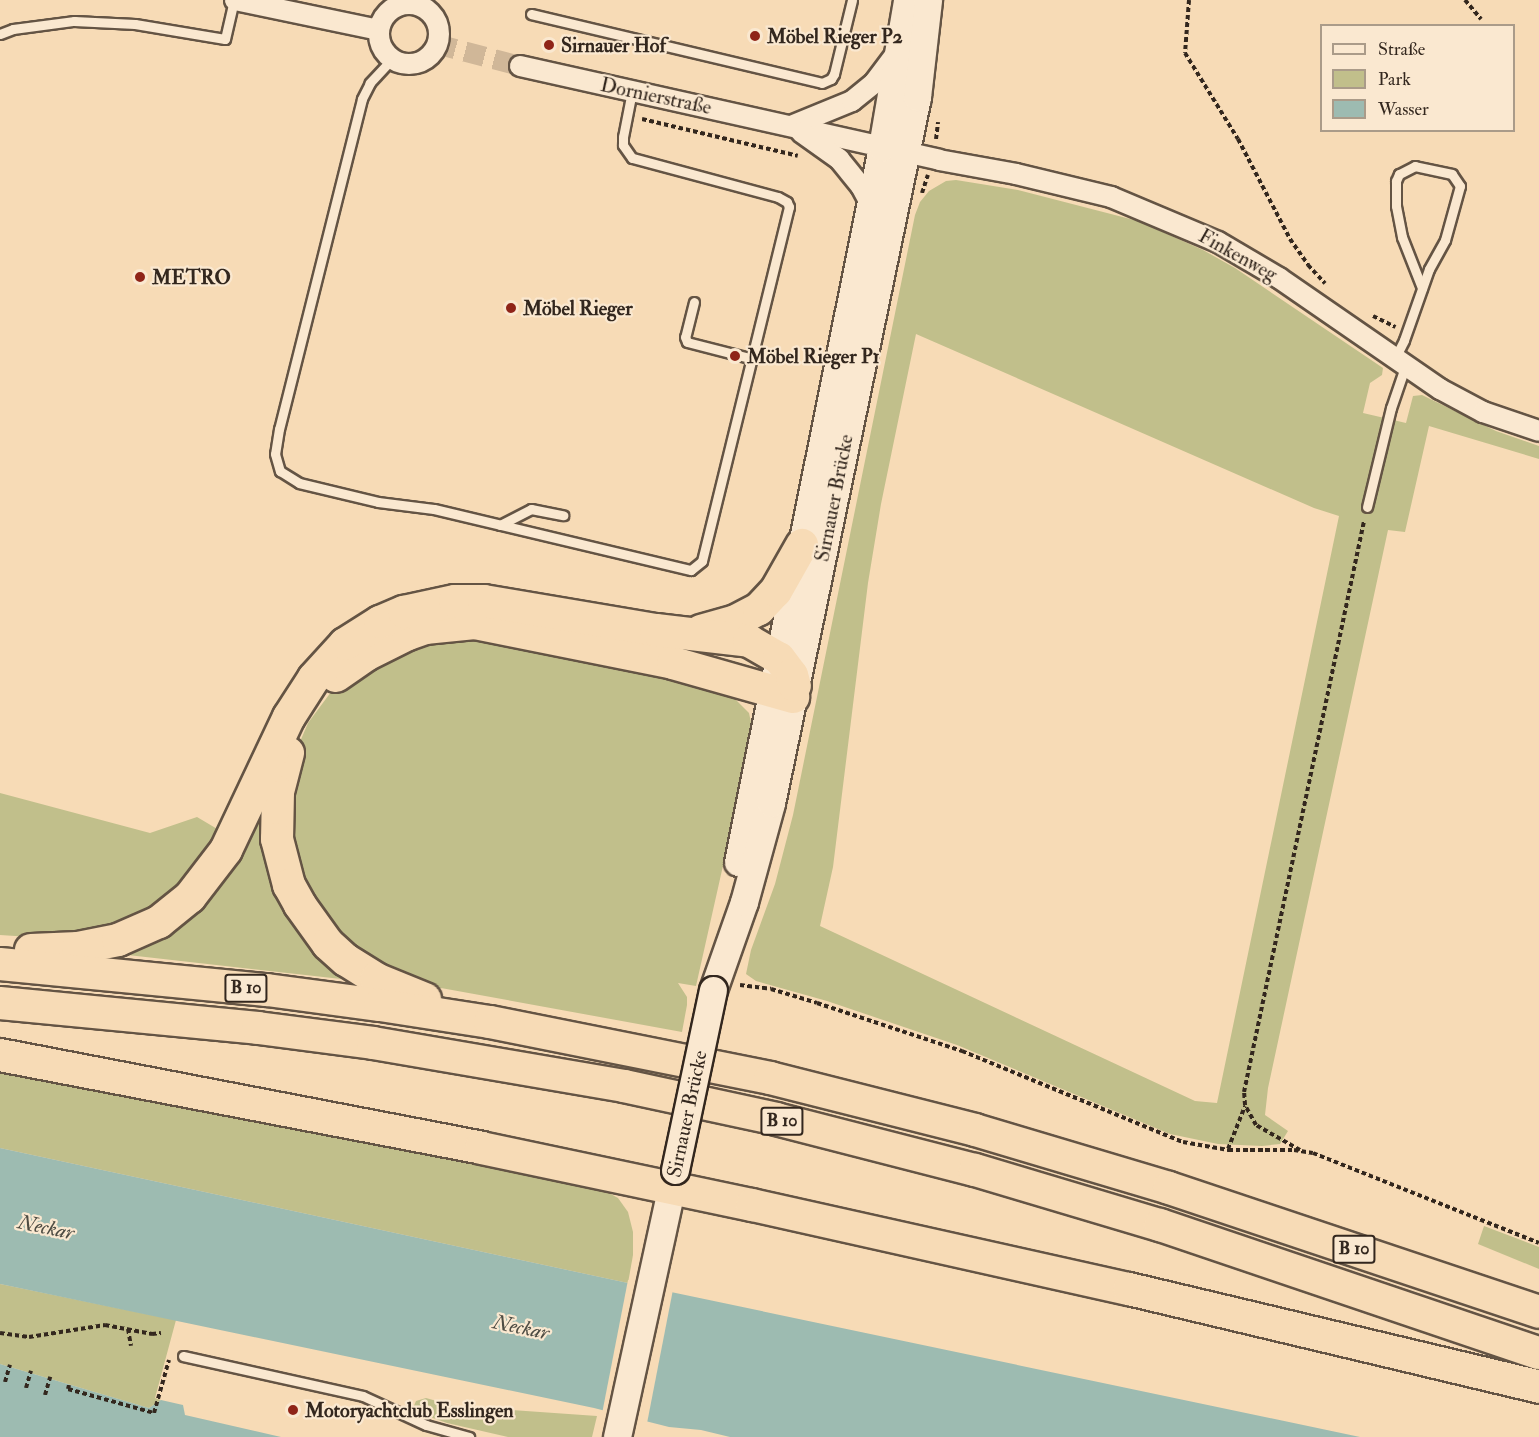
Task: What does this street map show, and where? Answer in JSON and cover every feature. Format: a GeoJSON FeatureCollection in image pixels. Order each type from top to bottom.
{"type":"FeatureCollection","features":[{"type":"Feature","properties":{"kind":"highway"},"geometry":{"type":"LineString","coordinates":[[690,633],[736,621],[759,609],[776,591],[802,545]]}},
{"type":"Feature","properties":{"kind":"highway"},"geometry":{"type":"LineString","coordinates":[[0,954],[97,945],[139,932],[175,910],[202,884],[226,850],[302,696],[345,644],[380,622],[432,604],[484,601],[595,621],[749,641],[779,658],[792,675],[787,692],[673,663],[475,623],[437,626],[408,634],[366,655],[330,682],[300,722],[283,766],[278,792],[277,839],[289,885],[313,924],[346,960],[400,991],[490,1022]]}},
{"type":"Feature","properties":{"kind":"highway","name":"B 10"},"geometry":{"type":"LineString","coordinates":[[0,964],[267,990],[490,1022],[770,1078],[975,1130],[1169,1188],[1539,1312]]}},
{"type":"Feature","properties":{"kind":"highway","name":"B 10"},"geometry":{"type":"LineString","coordinates":[[0,1003],[247,1027],[373,1043],[624,1086],[764,1117],[975,1170],[1160,1225],[1539,1353]]}},
{"type":"Feature","properties":{"kind":"highway"},"geometry":{"type":"LineString","coordinates":[[0,1055],[481,1148],[673,1180],[1539,1387]]}},
{"type":"Feature","properties":{"kind":"main road","name":"Sirnauer Brücke"},"geometry":{"type":"LineString","coordinates":[[617,1437],[673,1180],[758,855],[787,692],[893,149],[900,49],[907,0]]}},
{"type":"Feature","properties":{"kind":"main road","name":"Sirnauer Brücke"},"geometry":{"type":"LineString","coordinates":[[779,658],[870,203],[917,97],[928,0]]}},
{"type":"Feature","properties":{"kind":"street"},"geometry":{"type":"LineString","coordinates":[[234,0],[379,30]]}},
{"type":"Feature","properties":{"kind":"street"},"geometry":{"type":"LineString","coordinates":[[399,3],[419,6],[430,13],[436,24],[438,39],[432,53],[417,63],[405,64],[392,59],[383,49],[379,30],[388,13],[399,3]]}},
{"type":"Feature","properties":{"kind":"street"},"geometry":{"type":"LineString","coordinates":[[791,126],[852,101],[874,83],[900,49]]}},
{"type":"Feature","properties":{"kind":"street","name":"Dornierstraße"},"geometry":{"type":"LineString","coordinates":[[520,66],[893,149]]}},
{"type":"Feature","properties":{"kind":"street","name":"Dornierstraße"},"geometry":{"type":"LineString","coordinates":[[791,126],[839,159],[861,186],[870,203]]}},
{"type":"Feature","properties":{"kind":"street","name":"Finkenweg"},"geometry":{"type":"LineString","coordinates":[[893,149],[1076,188],[1111,198],[1188,227],[1279,278],[1400,364],[1483,412],[1539,432]]}},
{"type":"Feature","properties":{"kind":"lane"},"geometry":{"type":"LineString","coordinates":[[0,34],[13,29],[74,21],[135,24],[225,39],[234,0]]}},
{"type":"Feature","properties":{"kind":"lane"},"geometry":{"type":"LineString","coordinates":[[531,14],[822,82],[831,79],[834,74],[852,0]]}},
{"type":"Feature","properties":{"kind":"lane"},"geometry":{"type":"LineString","coordinates":[[392,59],[370,83],[362,99],[279,429],[275,460],[280,471],[299,483],[378,502],[434,509],[649,562],[691,570],[700,566],[789,207],[778,197],[632,158],[623,145],[632,91]]}},
{"type":"Feature","properties":{"kind":"lane"},"geometry":{"type":"LineString","coordinates":[[1367,507],[1407,332],[1422,288],[1445,240],[1460,186],[1452,174],[1415,166],[1399,174],[1396,181],[1395,206],[1402,237],[1422,288]]}},
{"type":"Feature","properties":{"kind":"lane"},"geometry":{"type":"LineString","coordinates":[[694,302],[686,340],[753,359]]}},
{"type":"Feature","properties":{"kind":"lane"},"geometry":{"type":"LineString","coordinates":[[500,525],[531,508],[563,515]]}},
{"type":"Feature","properties":{"kind":"lane"},"geometry":{"type":"LineString","coordinates":[[183,1356],[363,1396],[426,1425],[469,1437]]}},
{"type":"Feature","properties":{"kind":"path"},"geometry":{"type":"LineString","coordinates":[[1189,0],[1185,53],[1238,139],[1290,239],[1308,265],[1332,290]]}},
{"type":"Feature","properties":{"kind":"path"},"geometry":{"type":"LineString","coordinates":[[1465,0],[1481,19]]}},
{"type":"Feature","properties":{"kind":"path"},"geometry":{"type":"LineString","coordinates":[[627,116],[804,158]]}},
{"type":"Feature","properties":{"kind":"path"},"geometry":{"type":"LineString","coordinates":[[1366,313],[1407,332]]}},
{"type":"Feature","properties":{"kind":"path"},"geometry":{"type":"LineString","coordinates":[[1228,1150],[1245,1105],[1250,1062],[1367,507]]}},
{"type":"Feature","properties":{"kind":"path"},"geometry":{"type":"LineString","coordinates":[[724,987],[771,989],[880,1023],[962,1051],[1169,1138],[1194,1145],[1228,1150],[1301,1150]]}},
{"type":"Feature","properties":{"kind":"path"},"geometry":{"type":"LineString","coordinates":[[1245,1105],[1256,1125],[1290,1141],[1301,1150],[1539,1243]]}},
{"type":"Feature","properties":{"kind":"path"},"geometry":{"type":"LineString","coordinates":[[0,1333],[30,1337],[105,1325],[160,1333]]}},
{"type":"Feature","properties":{"kind":"path"},"geometry":{"type":"LineString","coordinates":[[128,1329],[131,1346]]}},
{"type":"Feature","properties":{"kind":"path"},"geometry":{"type":"LineString","coordinates":[[5,1382],[10,1365]]}},
{"type":"Feature","properties":{"kind":"path"},"geometry":{"type":"LineString","coordinates":[[26,1388],[31,1371]]}},
{"type":"Feature","properties":{"kind":"path"},"geometry":{"type":"LineString","coordinates":[[69,1386],[68,1389],[154,1413],[164,1376]]}},
{"type":"Feature","properties":{"kind":"path"},"geometry":{"type":"LineString","coordinates":[[45,1395],[51,1377]]}},
{"type":"Feature","properties":{"kind":"green space"},"geometry":{"type":"Polygon","coordinates":[[[956,180],[1018,190],[1138,221],[1203,250],[1235,268],[1383,368],[1382,375],[1370,383],[1363,413],[1406,423],[1413,396],[1422,395],[1496,431],[1539,446],[1539,459],[1429,426],[1405,532],[1388,530],[1268,1088],[1265,1115],[1288,1131],[1280,1144],[1262,1146],[1218,1144],[1170,1134],[957,1045],[827,1001],[756,981],[746,974],[751,950],[775,884],[793,815],[915,215],[920,202],[929,191],[946,181],[956,180]],[[916,334],[881,504],[868,583],[833,867],[820,926],[1195,1101],[1217,1103],[1339,516],[1314,508],[916,334]]]}},
{"type":"Feature","properties":{"kind":"green space"},"geometry":{"type":"Polygon","coordinates":[[[473,636],[674,678],[733,697],[749,713],[753,732],[696,986],[678,983],[687,997],[682,1032],[441,988],[398,977],[335,936],[290,857],[293,758],[308,723],[331,692],[346,678],[398,648],[473,636]]]}},
{"type":"Feature","properties":{"kind":"green space"},"geometry":{"type":"Polygon","coordinates":[[[265,788],[268,813],[350,980],[119,954],[141,942],[265,788]]]}},
{"type":"Feature","properties":{"kind":"green space"},"geometry":{"type":"Polygon","coordinates":[[[0,793],[150,833],[197,817],[224,833],[197,874],[138,921],[61,939],[0,935],[0,793]]]}},
{"type":"Feature","properties":{"kind":"green space"},"geometry":{"type":"Polygon","coordinates":[[[0,1067],[598,1187],[618,1198],[628,1212],[633,1232],[633,1255],[628,1283],[0,1148],[0,1067]]]}},
{"type":"Feature","properties":{"kind":"green space"},"geometry":{"type":"Polygon","coordinates":[[[1484,1226],[1539,1247],[1539,1269],[1478,1244],[1484,1226]]]}},
{"type":"Feature","properties":{"kind":"green space"},"geometry":{"type":"Polygon","coordinates":[[[0,1284],[176,1320],[155,1398],[161,1400],[149,1408],[0,1364],[0,1284]]]}},
{"type":"Feature","properties":{"kind":"green space"},"geometry":{"type":"Polygon","coordinates":[[[426,1398],[454,1406],[597,1416],[592,1437],[508,1437],[447,1423],[416,1412],[413,1408],[416,1401],[426,1398]]]}},
{"type":"Feature","properties":{"kind":"water","name":"Neckar"},"geometry":{"type":"Polygon","coordinates":[[[0,1148],[1360,1437],[730,1437],[701,1430],[669,1427],[594,1408],[0,1284],[0,1148]]]}},
{"type":"Feature","properties":{"kind":"water"},"geometry":{"type":"Polygon","coordinates":[[[0,1364],[149,1408],[161,1400],[183,1405],[185,1415],[281,1437],[0,1437],[0,1364]]]}},
{"type":"Feature","properties":{"kind":"pier"},"geometry":{"type":"Polygon","coordinates":[[[628,1280],[673,1289],[647,1422],[602,1414],[628,1280]]]}},
{"type":"Feature","properties":{"kind":"tunnel"},"geometry":{"type":"LineString","coordinates":[[436,44],[520,66]]}},
{"type":"Feature","properties":{"kind":"place","name":"Möbel Rieger P2"},"geometry":{"type":"Point","coordinates":[755,36]}},
{"type":"Feature","properties":{"kind":"place","name":"Sirnauer Hof"},"geometry":{"type":"Point","coordinates":[549,45]}},
{"type":"Feature","properties":{"kind":"place","name":"METRO"},"geometry":{"type":"Point","coordinates":[140,277]}},
{"type":"Feature","properties":{"kind":"place","name":"Möbel Rieger"},"geometry":{"type":"Point","coordinates":[511,308]}},
{"type":"Feature","properties":{"kind":"place","name":"Möbel Rieger P1"},"geometry":{"type":"Point","coordinates":[735,356]}},
{"type":"Feature","properties":{"kind":"place","name":"Motoryachtclub Esslingen"},"geometry":{"type":"Point","coordinates":[293,1410]}}]}
